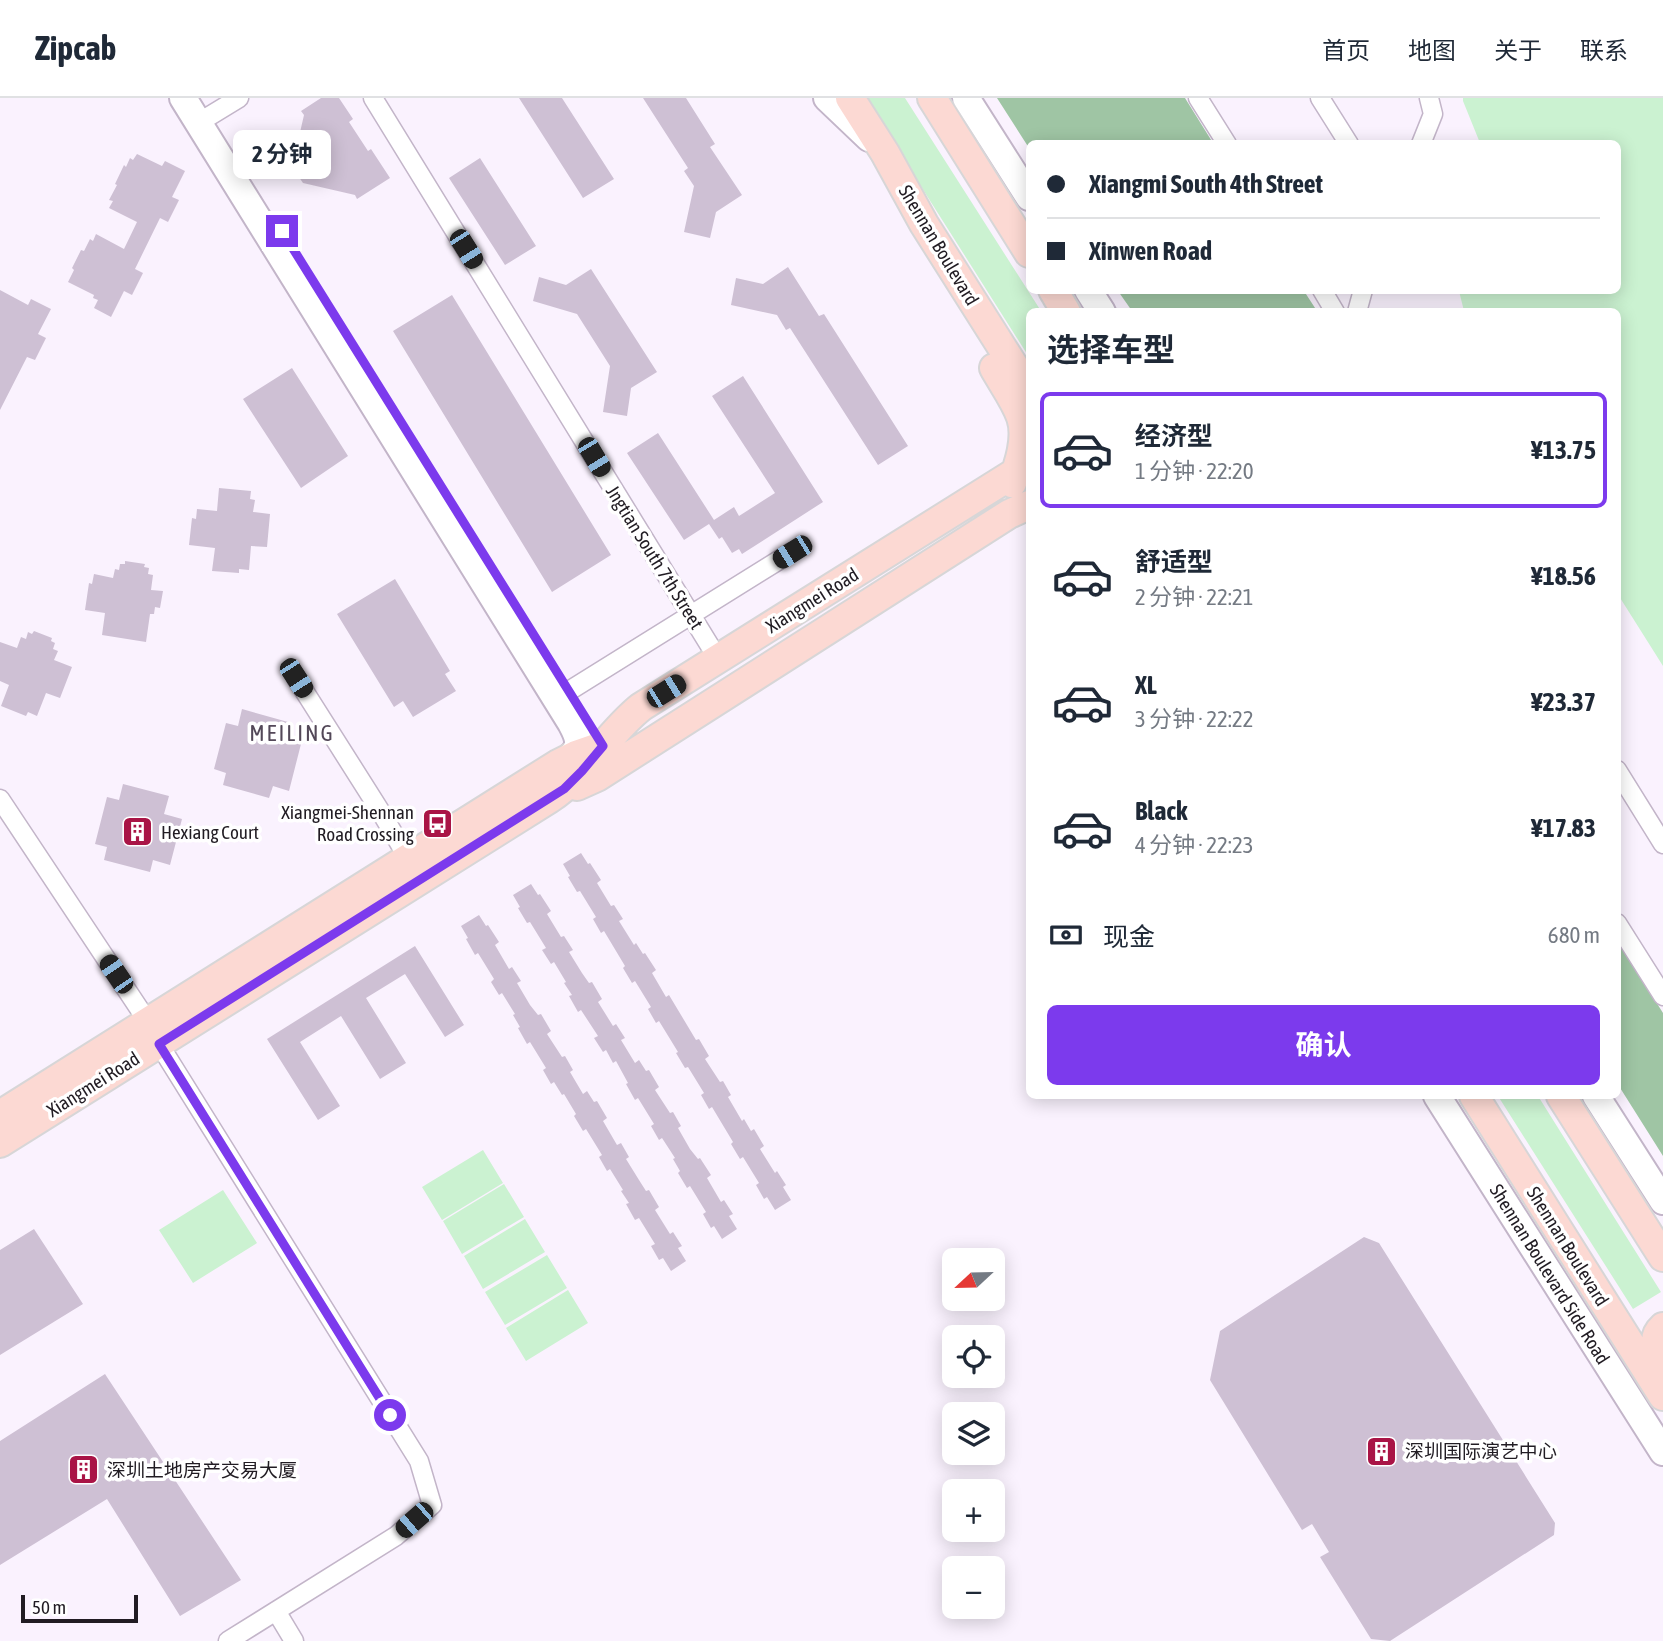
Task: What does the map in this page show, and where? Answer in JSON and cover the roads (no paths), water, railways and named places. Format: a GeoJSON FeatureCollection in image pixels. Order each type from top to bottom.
{"type":"FeatureCollection","features":[{"type":"Feature","properties":{"kind":"main road","name":"Shennan Boulevard"},"geometry":{"type":"LineString","coordinates":[[850,98],[885,153],[924,224],[1026,385]]}},
{"type":"Feature","properties":{"kind":"main road"},"geometry":{"type":"LineString","coordinates":[[932,98],[1026,248]]}},
{"type":"Feature","properties":{"kind":"main road"},"geometry":{"type":"LineString","coordinates":[[564,789],[597,777],[1009,514],[1022,485],[1021,418],[948,289],[924,224]]}},
{"type":"Feature","properties":{"kind":"main road","name":"Xiangmei Road"},"geometry":{"type":"LineString","coordinates":[[0,1115],[153,1033],[564,789],[624,722],[641,707],[718,659],[1022,485]]}},
{"type":"Feature","properties":{"kind":"main road","name":"Xiangmei Road"},"geometry":{"type":"LineString","coordinates":[[0,1143],[153,1033],[408,858],[570,757],[619,740],[643,727],[1022,485]]}},
{"type":"Feature","properties":{"kind":"main road","name":"Shennan Boulevard"},"geometry":{"type":"LineString","coordinates":[[1476,1099],[1663,1396]]}},
{"type":"Feature","properties":{"kind":"main road"},"geometry":{"type":"LineString","coordinates":[[1563,1099],[1663,1257]]}},
{"type":"Feature","properties":{"kind":"main road"},"geometry":{"type":"LineString","coordinates":[[1623,1194],[1663,1226]]}},
{"type":"Feature","properties":{"kind":"main road"},"geometry":{"type":"LineString","coordinates":[[1663,1327],[1656,1339],[1657,1348],[1663,1357]]}},
{"type":"Feature","properties":{"kind":"street"},"geometry":{"type":"LineString","coordinates":[[183,98],[203,112],[562,695],[603,746]]}},
{"type":"Feature","properties":{"kind":"street"},"geometry":{"type":"LineString","coordinates":[[203,112],[239,98]]}},
{"type":"Feature","properties":{"kind":"street","name":"Jngtian South 7th Street"},"geometry":{"type":"LineString","coordinates":[[373,98],[718,659]]}},
{"type":"Feature","properties":{"kind":"street"},"geometry":{"type":"LineString","coordinates":[[827,98],[885,153]]}},
{"type":"Feature","properties":{"kind":"street"},"geometry":{"type":"LineString","coordinates":[[966,98],[1026,192]]}},
{"type":"Feature","properties":{"kind":"street"},"geometry":{"type":"LineString","coordinates":[[1198,98],[1224,140]]}},
{"type":"Feature","properties":{"kind":"street"},"geometry":{"type":"LineString","coordinates":[[1320,98],[1346,140]]}},
{"type":"Feature","properties":{"kind":"street"},"geometry":{"type":"LineString","coordinates":[[1423,140],[1433,114],[1429,98]]}},
{"type":"Feature","properties":{"kind":"street"},"geometry":{"type":"LineString","coordinates":[[562,695],[792,552]]}},
{"type":"Feature","properties":{"kind":"street"},"geometry":{"type":"LineString","coordinates":[[296,678],[408,858]]}},
{"type":"Feature","properties":{"kind":"street"},"geometry":{"type":"LineString","coordinates":[[562,695],[579,742],[576,752],[570,757]]}},
{"type":"Feature","properties":{"kind":"street"},"geometry":{"type":"LineString","coordinates":[[574,729],[586,741],[603,746]]}},
{"type":"Feature","properties":{"kind":"street"},"geometry":{"type":"LineString","coordinates":[[1621,776],[1663,844]]}},
{"type":"Feature","properties":{"kind":"street"},"geometry":{"type":"LineString","coordinates":[[0,799],[153,1033],[419,1461],[432,1505],[396,1536],[228,1641]]}},
{"type":"Feature","properties":{"kind":"street"},"geometry":{"type":"LineString","coordinates":[[1621,929],[1663,996]]}},
{"type":"Feature","properties":{"kind":"street","name":"Shennan Boulevard Side Road"},"geometry":{"type":"LineString","coordinates":[[1439,1099],[1663,1452]]}},
{"type":"Feature","properties":{"kind":"street"},"geometry":{"type":"LineString","coordinates":[[1598,1099],[1663,1201]]}},
{"type":"Feature","properties":{"kind":"street"},"geometry":{"type":"LineString","coordinates":[[276,1611],[293,1641]]}},
{"type":"Feature","properties":{"kind":"place","name":"Xiangmei-Shennan Road Crossing"},"geometry":{"type":"Point","coordinates":[437,823]}},
{"type":"Feature","properties":{"kind":"place","name":"Hexiang Court"},"geometry":{"type":"Point","coordinates":[138,832]}},
{"type":"Feature","properties":{"kind":"place","name":"深圳国际演艺中心"},"geometry":{"type":"Point","coordinates":[1382,1451]}},
{"type":"Feature","properties":{"kind":"place","name":"深圳土地房产交易大厦"},"geometry":{"type":"Point","coordinates":[84,1470]}},
{"type":"Feature","properties":{"kind":"district","name":"MEILING"},"geometry":{"type":"Point","coordinates":[292,733]}}]}
